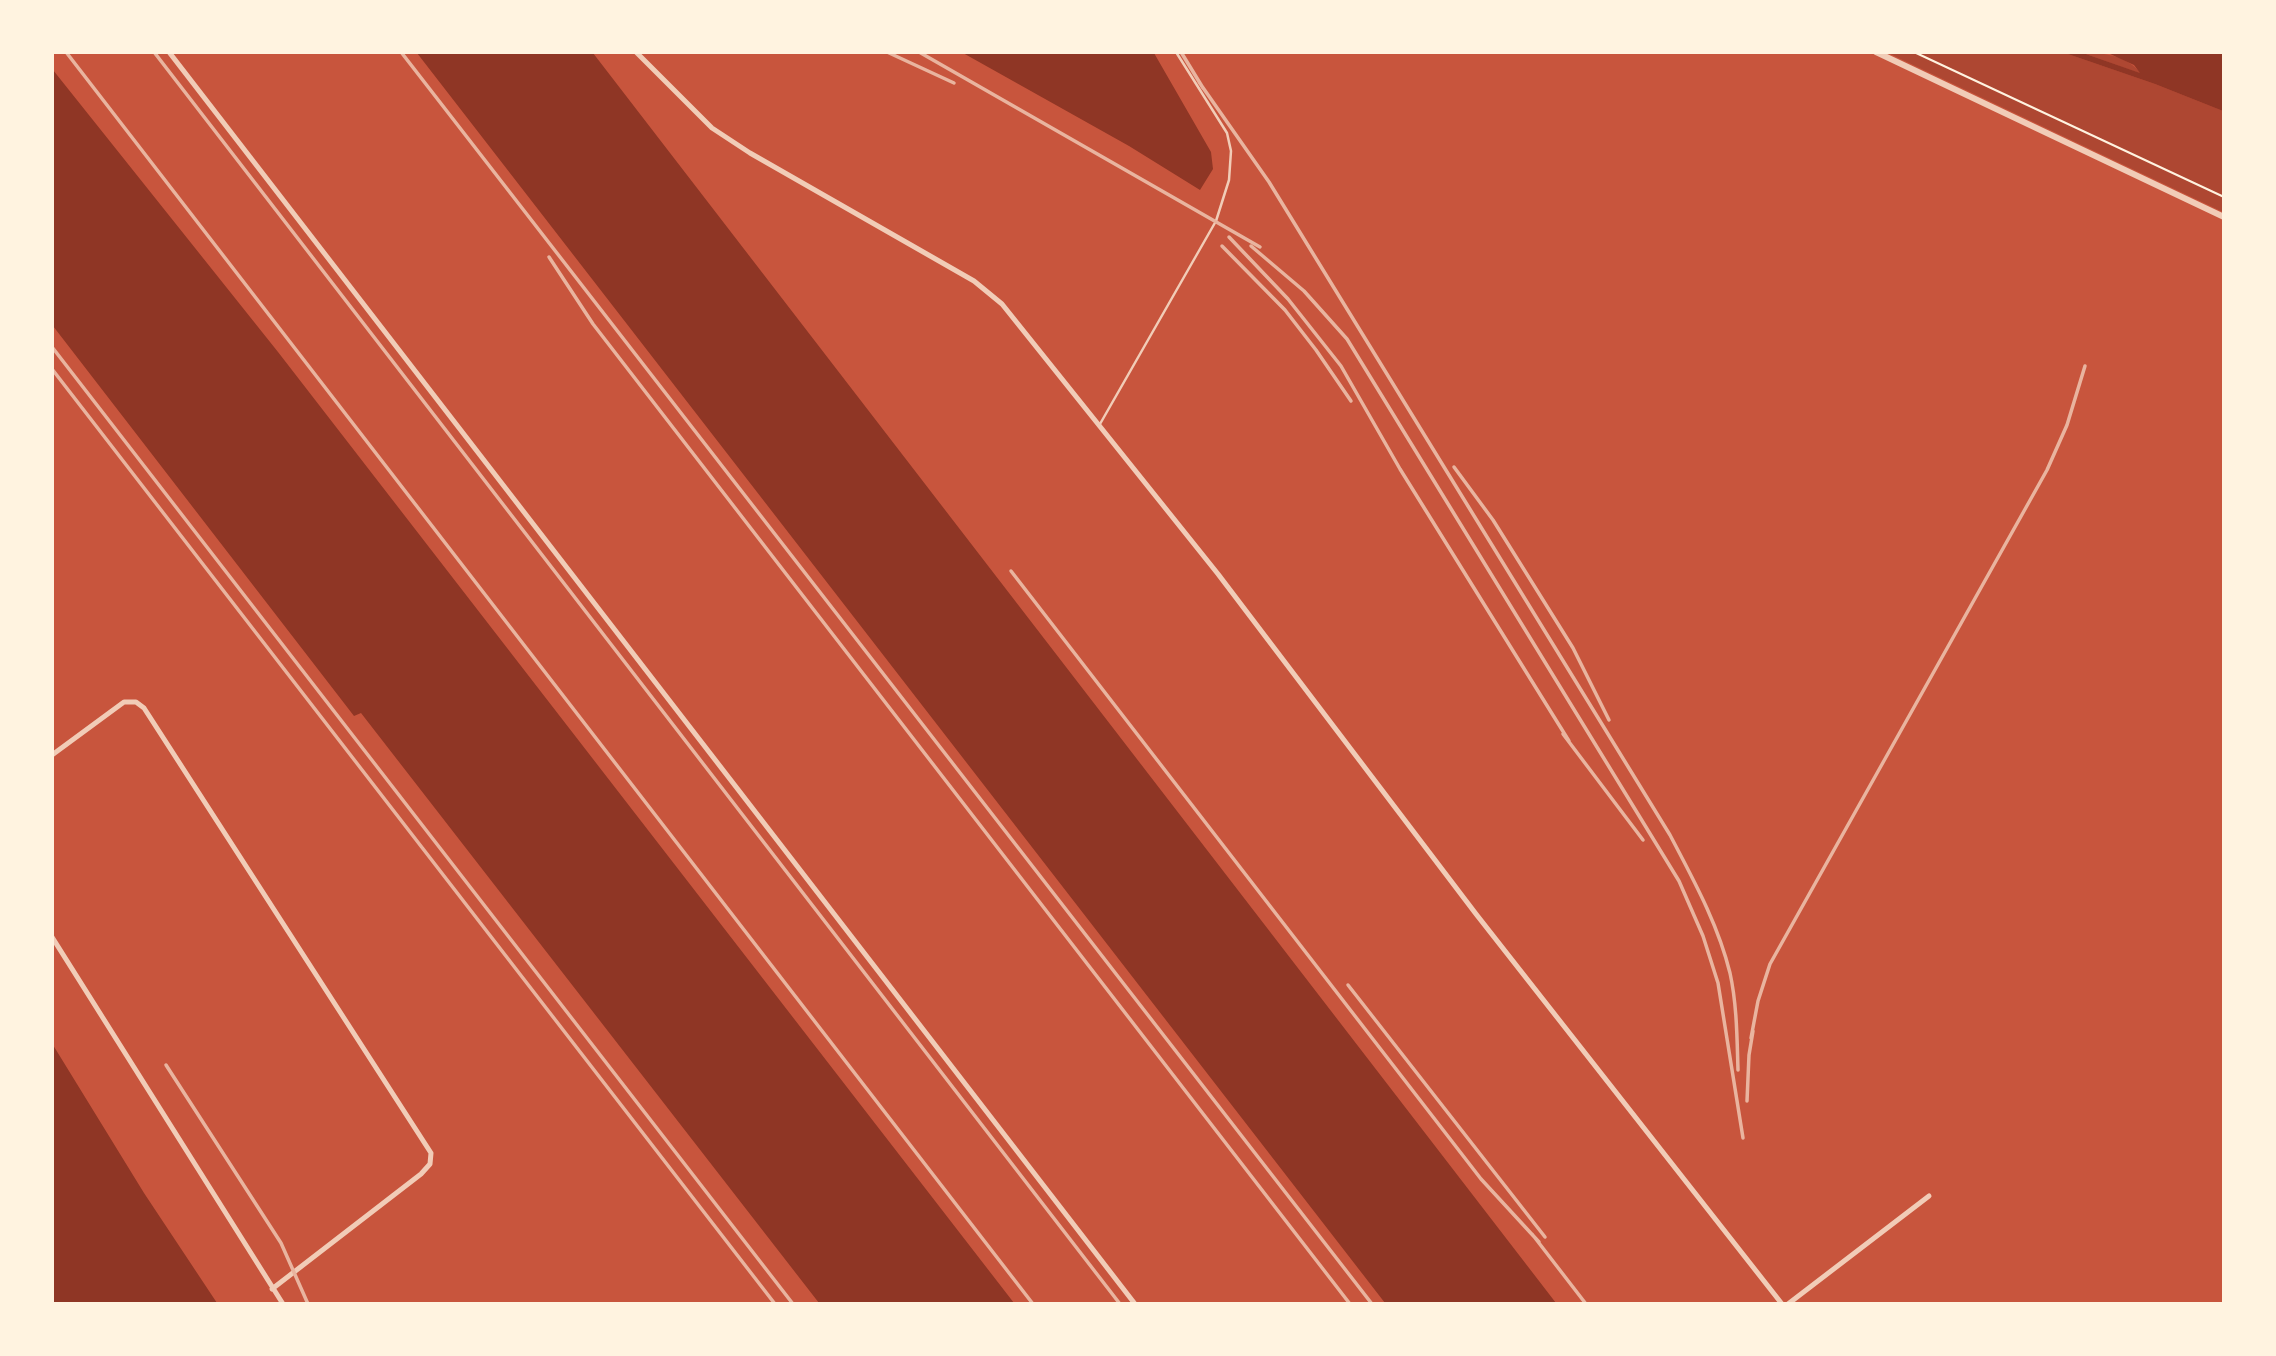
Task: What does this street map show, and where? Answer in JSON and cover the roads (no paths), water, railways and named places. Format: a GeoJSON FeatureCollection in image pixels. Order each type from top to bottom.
{"type":"FeatureCollection","features":[{"type":"Feature","properties":{"kind":"street"},"geometry":{"type":"LineString","coordinates":[[169,52],[1135,1304]]}},
{"type":"Feature","properties":{"kind":"street"},"geometry":{"type":"LineString","coordinates":[[636,52],[712,128],[750,153],[989,292],[1016,319],[1218,574],[1541,998],[1782,1304]]}},
{"type":"Feature","properties":{"kind":"street"},"geometry":{"type":"LineString","coordinates":[[1876,52],[2224,217]]}},
{"type":"Feature","properties":{"kind":"street"},"geometry":{"type":"LineString","coordinates":[[52,755],[124,702],[136,702],[144,708],[431,1153],[430,1164],[421,1174],[272,1289]]}},
{"type":"Feature","properties":{"kind":"street"},"geometry":{"type":"LineString","coordinates":[[52,937],[282,1304]]}},
{"type":"Feature","properties":{"kind":"street"},"geometry":{"type":"LineString","coordinates":[[1788,1304],[1929,1196]]}},
{"type":"Feature","properties":{"kind":"lane"},"geometry":{"type":"LineString","coordinates":[[1099,425],[1216,221],[1229,180],[1231,151],[1227,133],[1176,52]]}},
{"type":"Feature","properties":{"kind":"railway"},"geometry":{"type":"LineString","coordinates":[[66,52],[1033,1304]]}},
{"type":"Feature","properties":{"kind":"railway"},"geometry":{"type":"LineString","coordinates":[[154,52],[1120,1304]]}},
{"type":"Feature","properties":{"kind":"railway"},"geometry":{"type":"LineString","coordinates":[[401,52],[1372,1304]]}},
{"type":"Feature","properties":{"kind":"railway"},"geometry":{"type":"LineString","coordinates":[[887,52],[954,83]]}},
{"type":"Feature","properties":{"kind":"railway"},"geometry":{"type":"LineString","coordinates":[[919,52],[1260,247]]}},
{"type":"Feature","properties":{"kind":"railway"},"geometry":{"type":"LineString","coordinates":[[1181,52],[1203,88]]}},
{"type":"Feature","properties":{"kind":"railway"},"geometry":{"type":"LineString","coordinates":[[1199,82],[1269,182],[1670,835],[1704,902],[1725,955],[1734,997],[1738,1070]]}},
{"type":"Feature","properties":{"kind":"railway"},"geometry":{"type":"LineString","coordinates":[[1229,237],[1288,299],[1341,366],[1400,469],[1569,741]]}},
{"type":"Feature","properties":{"kind":"railway"},"geometry":{"type":"LineString","coordinates":[[1222,246],[1285,310],[1351,401]]}},
{"type":"Feature","properties":{"kind":"railway"},"geometry":{"type":"LineString","coordinates":[[1251,246],[1304,291],[1347,339],[1679,881],[1703,936],[1718,983],[1743,1138]]}},
{"type":"Feature","properties":{"kind":"railway"},"geometry":{"type":"LineString","coordinates":[[549,257],[593,324],[1350,1304]]}},
{"type":"Feature","properties":{"kind":"railway"},"geometry":{"type":"LineString","coordinates":[[52,347],[793,1304]]}},
{"type":"Feature","properties":{"kind":"railway"},"geometry":{"type":"LineString","coordinates":[[1751,1038],[1758,1001],[1770,964],[2047,470],[2067,425],[2085,366]]}},
{"type":"Feature","properties":{"kind":"railway"},"geometry":{"type":"LineString","coordinates":[[52,369],[775,1304]]}},
{"type":"Feature","properties":{"kind":"railway"},"geometry":{"type":"LineString","coordinates":[[1454,467],[1493,520],[1573,648],[1609,720]]}},
{"type":"Feature","properties":{"kind":"railway"},"geometry":{"type":"LineString","coordinates":[[1011,571],[1481,1179],[1539,1242]]}},
{"type":"Feature","properties":{"kind":"railway"},"geometry":{"type":"LineString","coordinates":[[1563,734],[1643,840]]}},
{"type":"Feature","properties":{"kind":"railway"},"geometry":{"type":"LineString","coordinates":[[1348,985],[1545,1237]]}},
{"type":"Feature","properties":{"kind":"railway"},"geometry":{"type":"LineString","coordinates":[[1747,1101],[1753,1031]]}},
{"type":"Feature","properties":{"kind":"railway"},"geometry":{"type":"LineString","coordinates":[[166,1065],[281,1243],[308,1304]]}},
{"type":"Feature","properties":{"kind":"railway"},"geometry":{"type":"LineString","coordinates":[[1532,1234],[1586,1304]]}}]}
